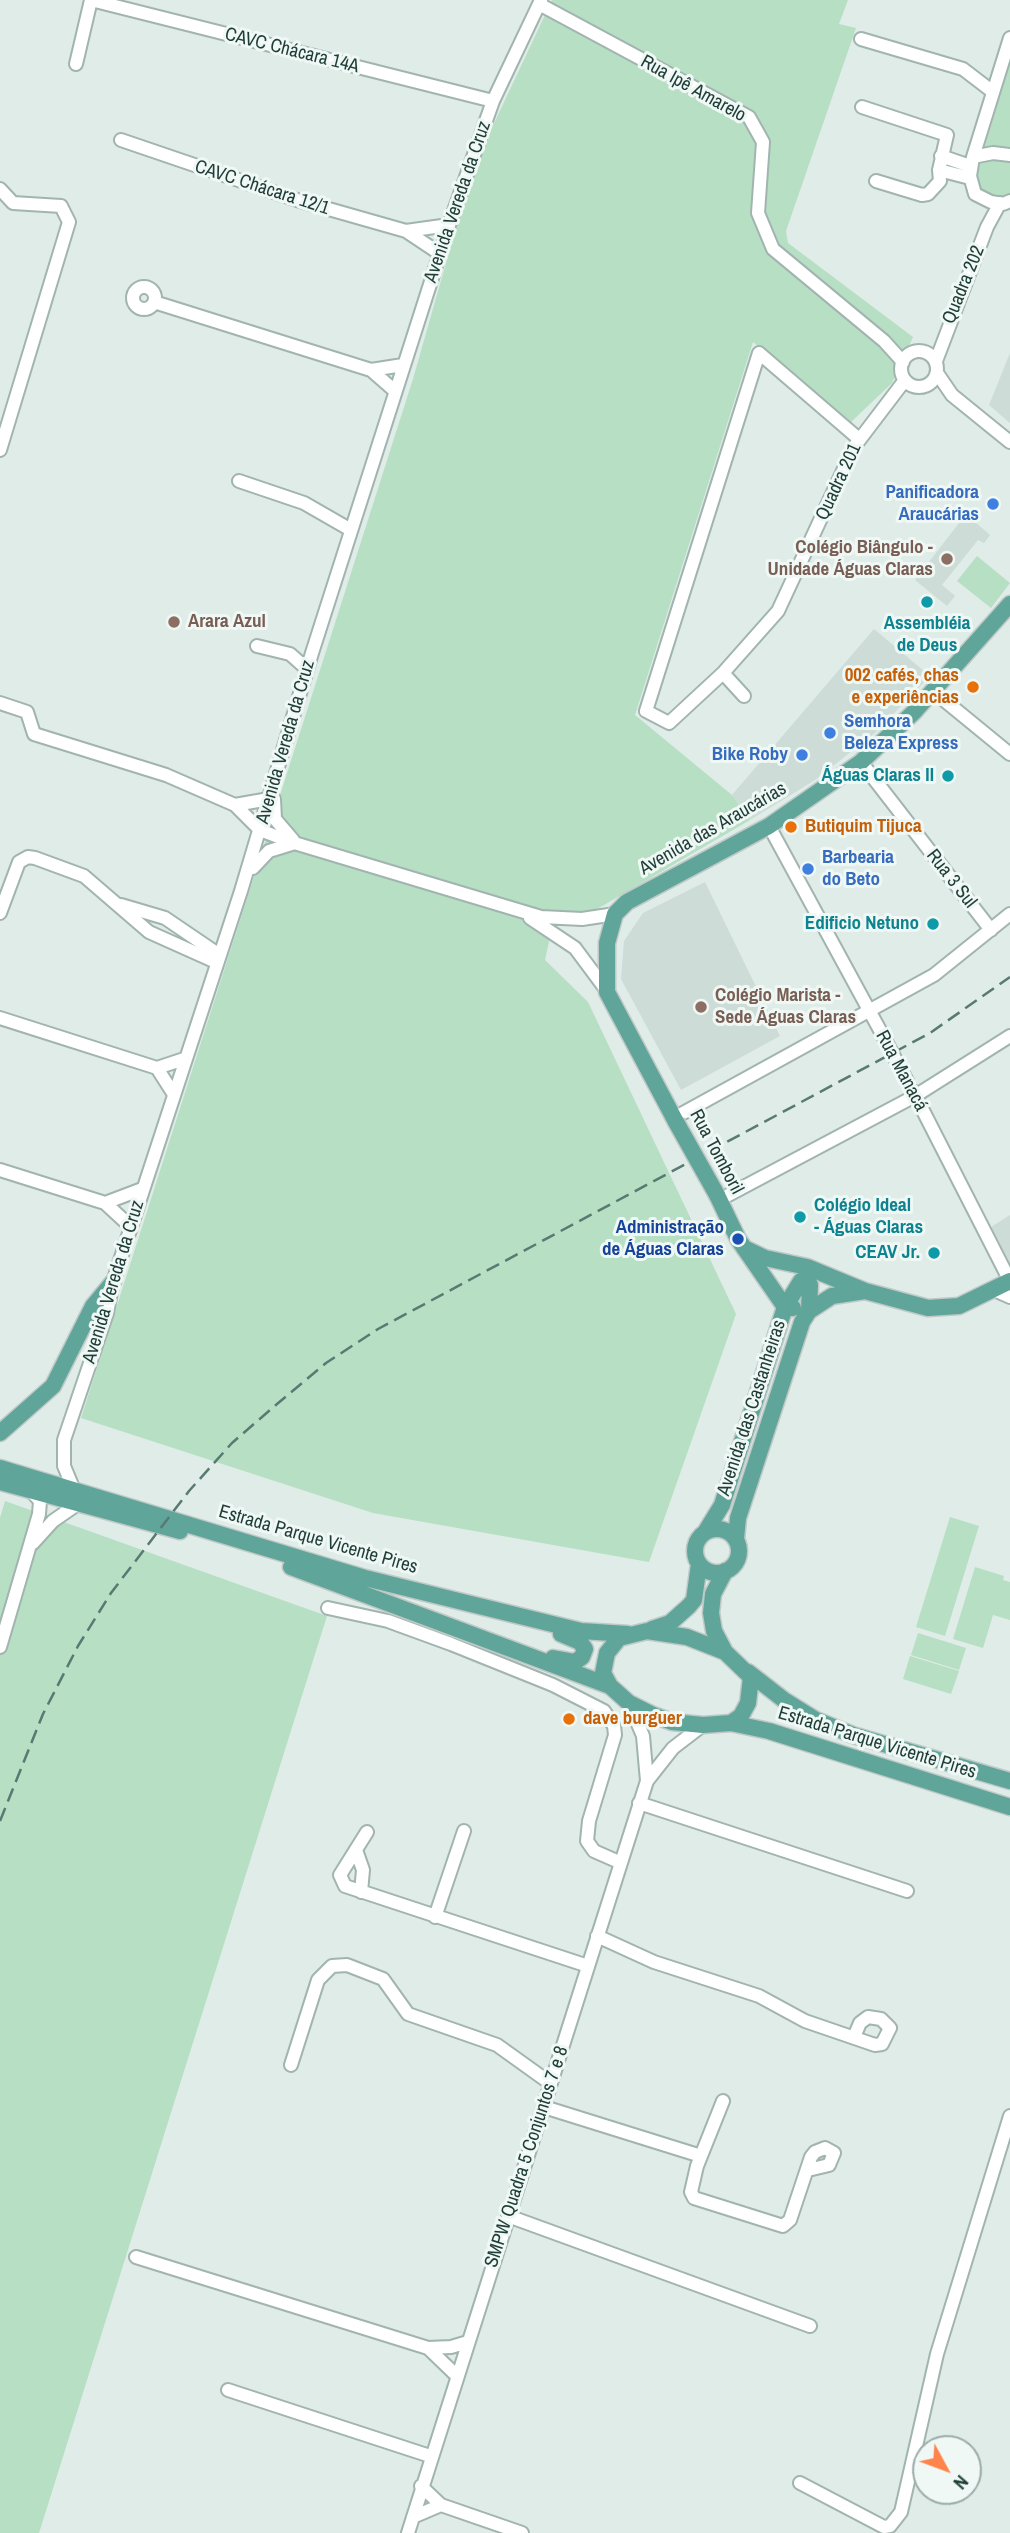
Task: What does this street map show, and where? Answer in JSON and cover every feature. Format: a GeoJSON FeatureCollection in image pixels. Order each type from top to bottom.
{"type":"FeatureCollection","features":[{"type":"Feature","properties":{"kind":"main road","name":"Avenida das Araucárias"},"geometry":{"type":"LineString","coordinates":[[615,914],[627,902],[769,826],[860,762],[933,691],[1010,604]]}},
{"type":"Feature","properties":{"kind":"main road","name":"Rua Tomboril"},"geometry":{"type":"LineString","coordinates":[[615,914],[607,943],[607,992],[744,1248],[785,1307]]}},
{"type":"Feature","properties":{"kind":"main road","name":"Avenida das Castanheiras"},"geometry":{"type":"LineString","coordinates":[[744,1248],[776,1262],[827,1273],[865,1290],[911,1305],[942,1308],[974,1301],[1010,1281]]}},
{"type":"Feature","properties":{"kind":"main road"},"geometry":{"type":"LineString","coordinates":[[804,1281],[810,1285],[809,1311],[785,1307],[795,1287],[804,1281]]}},
{"type":"Feature","properties":{"kind":"main road"},"geometry":{"type":"LineString","coordinates":[[0,1433],[53,1386],[93,1306],[113,1282]]}},
{"type":"Feature","properties":{"kind":"main road","name":"Avenida das Castanheiras"},"geometry":{"type":"LineString","coordinates":[[736,1539],[738,1518],[795,1338],[809,1311],[832,1296],[865,1290]]}},
{"type":"Feature","properties":{"kind":"main road","name":"Avenida das Castanheiras"},"geometry":{"type":"LineString","coordinates":[[706,1531],[722,1506],[785,1307]]}},
{"type":"Feature","properties":{"kind":"main road","name":"Estrada Parque Vicente Pires"},"geometry":{"type":"LineString","coordinates":[[0,1468],[300,1570],[610,1686]]}},
{"type":"Feature","properties":{"kind":"main road","name":"Estrada Parque Vicente Pires"},"geometry":{"type":"LineString","coordinates":[[0,1482],[76,1496],[187,1522],[300,1560],[506,1615],[581,1631],[628,1634]]}},
{"type":"Feature","properties":{"kind":"main road"},"geometry":{"type":"LineString","coordinates":[[647,1631],[687,1637],[724,1652],[748,1672],[752,1691],[741,1716],[731,1723],[703,1725],[672,1722],[629,1703],[610,1686],[603,1673],[607,1653],[619,1638],[670,1623],[690,1606],[694,1600],[699,1564],[695,1546],[706,1531],[717,1528],[728,1531],[736,1539],[738,1558],[724,1571],[713,1594],[711,1613],[714,1631],[724,1652]]}},
{"type":"Feature","properties":{"kind":"main road"},"geometry":{"type":"LineString","coordinates":[[699,1564],[711,1572],[724,1571]]}},
{"type":"Feature","properties":{"kind":"main road"},"geometry":{"type":"LineString","coordinates":[[481,1639],[490,1637],[503,1640],[565,1662],[575,1662],[582,1657],[584,1649],[580,1642],[506,1615]]}},
{"type":"Feature","properties":{"kind":"main road","name":"Estrada Parque Vicente Pires"},"geometry":{"type":"LineString","coordinates":[[748,1672],[784,1700],[816,1720],[853,1735],[1010,1781]]}},
{"type":"Feature","properties":{"kind":"main road","name":"Estrada Parque Vicente Pires"},"geometry":{"type":"LineString","coordinates":[[731,1723],[769,1731],[1010,1807]]}},
{"type":"Feature","properties":{"kind":"street","name":"CAVC Chácara 14A"},"geometry":{"type":"LineString","coordinates":[[76,64],[91,0],[494,102]]}},
{"type":"Feature","properties":{"kind":"street","name":"Avenida Vereda da Cruz"},"geometry":{"type":"LineString","coordinates":[[76,1496],[64,1466],[64,1440],[107,1314],[113,1282],[142,1189],[241,891],[314,646],[403,365],[439,253],[494,102],[531,21],[548,6]]}},
{"type":"Feature","properties":{"kind":"street","name":"Rua Ipê Amarelo"},"geometry":{"type":"LineString","coordinates":[[548,6],[749,117],[763,142],[758,213],[773,249],[906,358]]}},
{"type":"Feature","properties":{"kind":"street"},"geometry":{"type":"LineString","coordinates":[[971,167],[1010,37]]}},
{"type":"Feature","properties":{"kind":"street"},"geometry":{"type":"LineString","coordinates":[[861,38],[963,69],[993,92]]}},
{"type":"Feature","properties":{"kind":"street"},"geometry":{"type":"LineString","coordinates":[[862,107],[947,135],[941,156],[940,181],[928,194],[922,195],[876,181]]}},
{"type":"Feature","properties":{"kind":"street","name":"CAVC Chácara 12/1"},"geometry":{"type":"LineString","coordinates":[[121,140],[297,200],[406,231],[439,253]]}},
{"type":"Feature","properties":{"kind":"street"},"geometry":{"type":"LineString","coordinates":[[939,170],[971,167],[993,153],[1010,155]]}},
{"type":"Feature","properties":{"kind":"street"},"geometry":{"type":"LineString","coordinates":[[941,156],[971,167]]}},
{"type":"Feature","properties":{"kind":"street","name":"Quadra 202"},"geometry":{"type":"LineString","coordinates":[[971,167],[975,194],[983,199],[1007,202]]}},
{"type":"Feature","properties":{"kind":"street"},"geometry":{"type":"LineString","coordinates":[[0,190],[13,203],[61,206],[69,222],[0,450]]}},
{"type":"Feature","properties":{"kind":"street","name":"Quadra 202"},"geometry":{"type":"LineString","coordinates":[[983,199],[987,228]]}},
{"type":"Feature","properties":{"kind":"street","name":"Quadra 202"},"geometry":{"type":"LineString","coordinates":[[916,384],[933,362],[987,228],[1007,202]]}},
{"type":"Feature","properties":{"kind":"street","name":"CAVC Chácara 12/1"},"geometry":{"type":"LineString","coordinates":[[406,231],[449,225]]}},
{"type":"Feature","properties":{"kind":"street"},"geometry":{"type":"LineString","coordinates":[[131,294],[138,308],[149,307],[154,302],[372,370],[395,391]]}},
{"type":"Feature","properties":{"kind":"street","name":"Quadra 201"},"geometry":{"type":"LineString","coordinates":[[859,439],[759,353],[646,711],[669,723],[723,673],[786,598],[859,439],[884,407],[916,384]]}},
{"type":"Feature","properties":{"kind":"street"},"geometry":{"type":"LineString","coordinates":[[952,395],[916,384],[906,358],[933,362],[952,395],[1010,442]]}},
{"type":"Feature","properties":{"kind":"street"},"geometry":{"type":"LineString","coordinates":[[372,370],[403,365]]}},
{"type":"Feature","properties":{"kind":"street"},"geometry":{"type":"LineString","coordinates":[[239,481],[304,503],[351,530]]}},
{"type":"Feature","properties":{"kind":"street"},"geometry":{"type":"LineString","coordinates":[[257,646],[290,654],[307,669]]}},
{"type":"Feature","properties":{"kind":"street"},"geometry":{"type":"LineString","coordinates":[[290,654],[314,646]]}},
{"type":"Feature","properties":{"kind":"street"},"geometry":{"type":"LineString","coordinates":[[723,673],[744,695]]}},
{"type":"Feature","properties":{"kind":"street"},"geometry":{"type":"LineString","coordinates":[[933,691],[1010,754]]}},
{"type":"Feature","properties":{"kind":"street"},"geometry":{"type":"LineString","coordinates":[[0,703],[27,712],[34,734],[166,775],[234,805],[260,830]]}},
{"type":"Feature","properties":{"kind":"street"},"geometry":{"type":"LineString","coordinates":[[241,891],[262,856],[280,846],[296,843],[273,813],[282,754]]}},
{"type":"Feature","properties":{"kind":"street","name":"Rua 3 Sul"},"geometry":{"type":"LineString","coordinates":[[860,762],[991,930]]}},
{"type":"Feature","properties":{"kind":"street"},"geometry":{"type":"LineString","coordinates":[[234,805],[270,799]]}},
{"type":"Feature","properties":{"kind":"street","name":"Rua Manacá"},"geometry":{"type":"LineString","coordinates":[[769,826],[915,1096],[1010,1281]]}},
{"type":"Feature","properties":{"kind":"street","name":"Rua Tomboril"},"geometry":{"type":"LineString","coordinates":[[260,830],[521,912],[570,919],[615,914]]}},
{"type":"Feature","properties":{"kind":"street"},"geometry":{"type":"LineString","coordinates":[[0,913],[16,867],[28,857],[73,870],[121,905],[165,918],[217,958]]}},
{"type":"Feature","properties":{"kind":"street"},"geometry":{"type":"LineString","coordinates":[[121,905],[129,917],[149,932],[217,958]]}},
{"type":"Feature","properties":{"kind":"street","name":"Rua Tomboril"},"geometry":{"type":"LineString","coordinates":[[521,912],[575,948],[607,992]]}},
{"type":"Feature","properties":{"kind":"street"},"geometry":{"type":"LineString","coordinates":[[675,1120],[934,975],[1010,914]]}},
{"type":"Feature","properties":{"kind":"street"},"geometry":{"type":"LineString","coordinates":[[0,1018],[157,1068],[184,1059]]}},
{"type":"Feature","properties":{"kind":"street"},"geometry":{"type":"LineString","coordinates":[[718,1198],[915,1096],[1010,1035]]}},
{"type":"Feature","properties":{"kind":"street"},"geometry":{"type":"LineString","coordinates":[[157,1068],[173,1093]]}},
{"type":"Feature","properties":{"kind":"street"},"geometry":{"type":"LineString","coordinates":[[0,1170],[105,1203],[131,1227]]}},
{"type":"Feature","properties":{"kind":"street"},"geometry":{"type":"LineString","coordinates":[[105,1203],[142,1189]]}},
{"type":"Feature","properties":{"kind":"street"},"geometry":{"type":"LineString","coordinates":[[994,1290],[1010,1297]]}},
{"type":"Feature","properties":{"kind":"street"},"geometry":{"type":"LineString","coordinates":[[0,1647],[33,1543],[41,1506],[38,1497],[28,1488]]}},
{"type":"Feature","properties":{"kind":"street"},"geometry":{"type":"LineString","coordinates":[[33,1543],[76,1496]]}},
{"type":"Feature","properties":{"kind":"street"},"geometry":{"type":"LineString","coordinates":[[328,1608],[388,1620],[553,1685],[604,1711],[614,1726],[615,1735],[589,1821],[587,1840],[594,1851],[619,1862]]}},
{"type":"Feature","properties":{"kind":"street","name":"SMPW Quadra 5 Conjuntos 7 e 8"},"geometry":{"type":"LineString","coordinates":[[408,2533],[430,2456],[544,2107],[646,1781],[643,1736],[629,1703]]}},
{"type":"Feature","properties":{"kind":"street","name":"SMPW Quadra 5 Conjuntos 7 e 8"},"geometry":{"type":"LineString","coordinates":[[646,1781],[673,1748],[703,1725]]}},
{"type":"Feature","properties":{"kind":"street"},"geometry":{"type":"LineString","coordinates":[[639,1803],[907,1891]]}},
{"type":"Feature","properties":{"kind":"street"},"geometry":{"type":"LineString","coordinates":[[435,1917],[464,1830]]}},
{"type":"Feature","properties":{"kind":"street"},"geometry":{"type":"LineString","coordinates":[[367,1832],[344,1866],[340,1880],[345,1886],[588,1966]]}},
{"type":"Feature","properties":{"kind":"street"},"geometry":{"type":"LineString","coordinates":[[356,1850],[363,1870],[362,1892]]}},
{"type":"Feature","properties":{"kind":"street"},"geometry":{"type":"LineString","coordinates":[[597,1936],[654,1962],[759,1996],[805,2021],[854,2037]]}},
{"type":"Feature","properties":{"kind":"street"},"geometry":{"type":"LineString","coordinates":[[291,2065],[318,1980],[332,1966],[348,1965],[383,1979],[408,2014],[497,2045],[550,2083]]}},
{"type":"Feature","properties":{"kind":"street"},"geometry":{"type":"LineString","coordinates":[[723,2101],[701,2156],[691,2192],[694,2198],[783,2226],[790,2220],[808,2170]]}},
{"type":"Feature","properties":{"kind":"street"},"geometry":{"type":"LineString","coordinates":[[544,2107],[701,2156]]}},
{"type":"Feature","properties":{"kind":"street"},"geometry":{"type":"LineString","coordinates":[[800,2483],[884,2527],[890,2526],[901,2512],[937,2354],[1010,2116]]}},
{"type":"Feature","properties":{"kind":"street"},"geometry":{"type":"LineString","coordinates":[[508,2216],[810,2326]]}},
{"type":"Feature","properties":{"kind":"street"},"geometry":{"type":"LineString","coordinates":[[136,2257],[428,2348],[451,2347],[468,2342]]}},
{"type":"Feature","properties":{"kind":"street"},"geometry":{"type":"LineString","coordinates":[[428,2348],[457,2376]]}},
{"type":"Feature","properties":{"kind":"street"},"geometry":{"type":"LineString","coordinates":[[228,2390],[430,2456]]}},
{"type":"Feature","properties":{"kind":"street"},"geometry":{"type":"LineString","coordinates":[[421,2486],[441,2505],[522,2533]]}},
{"type":"Feature","properties":{"kind":"street"},"geometry":{"type":"LineString","coordinates":[[413,2517],[441,2505]]}},
{"type":"Feature","properties":{"kind":"shaded area"},"geometry":{"type":"Polygon","coordinates":[[[1010,353],[1010,423],[989,405],[1010,353]]]}},
{"type":"Feature","properties":{"kind":"shaded area","name":"Colégio Biângulo - Unidade Águas Claras"},"geometry":{"type":"Polygon","coordinates":[[[966,514],[990,535],[984,543],[978,540],[942,585],[955,596],[947,606],[915,580],[966,514]]]}},
{"type":"Feature","properties":{"kind":"shaded area"},"geometry":{"type":"Polygon","coordinates":[[[874,629],[930,676],[875,733],[815,780],[750,820],[732,795],[874,629]]]}},
{"type":"Feature","properties":{"kind":"shaded area","name":"Colégio Marista - Sede Águas Claras"},"geometry":{"type":"Polygon","coordinates":[[[705,882],[780,1036],[681,1090],[621,979],[624,941],[643,913],[705,882]]]}},
{"type":"Feature","properties":{"kind":"shaded area"},"geometry":{"type":"Polygon","coordinates":[[[1010,1215],[1010,1264],[991,1227],[1010,1215]]]}},
{"type":"Feature","properties":{"kind":"green space"},"geometry":{"type":"Polygon","coordinates":[[[552,0],[848,0],[839,24],[856,28],[786,231],[788,243],[913,337],[892,383],[851,422],[753,342],[635,715],[732,795],[750,820],[592,912],[555,914],[545,960],[588,1002],[736,1314],[649,1562],[373,1513],[81,1418],[413,379],[473,168],[552,0]]]}},
{"type":"Feature","properties":{"kind":"green space"},"geometry":{"type":"Polygon","coordinates":[[[1010,63],[1010,195],[991,197],[979,188],[977,172],[1010,63]]]}},
{"type":"Feature","properties":{"kind":"green space"},"geometry":{"type":"Polygon","coordinates":[[[977,556],[1010,583],[991,608],[957,581],[977,556]]]}},
{"type":"Feature","properties":{"kind":"green space"},"geometry":{"type":"Polygon","coordinates":[[[5,1501],[327,1616],[39,2533],[0,2533],[0,1518],[5,1501]]]}},
{"type":"Feature","properties":{"kind":"green space"},"geometry":{"type":"Polygon","coordinates":[[[950,1517],[979,1526],[945,1636],[916,1627],[950,1517]]]}},
{"type":"Feature","properties":{"kind":"green space"},"geometry":{"type":"Polygon","coordinates":[[[975,1567],[1004,1576],[1003,1580],[1010,1582],[1010,1620],[993,1615],[983,1648],[953,1639],[975,1567]]]}},
{"type":"Feature","properties":{"kind":"green space"},"geometry":{"type":"Polygon","coordinates":[[[918,1633],[966,1648],[959,1670],[911,1655],[918,1633]]]}},
{"type":"Feature","properties":{"kind":"green space"},"geometry":{"type":"Polygon","coordinates":[[[910,1656],[959,1671],[951,1694],[903,1679],[910,1656]]]}},
{"type":"Feature","properties":{"kind":"railway"},"geometry":{"type":"LineString","coordinates":[[0,1821],[43,1714],[78,1646],[111,1593],[189,1491],[232,1443],[326,1363],[378,1329],[930,1033],[1010,977]]}},
{"type":"Feature","properties":{"kind":"place","name":"Panificadora Araucárias"},"geometry":{"type":"Point","coordinates":[993,504]}},
{"type":"Feature","properties":{"kind":"place","name":"Colégio Biângulo - Unidade Águas Claras"},"geometry":{"type":"Point","coordinates":[947,559]}},
{"type":"Feature","properties":{"kind":"place","name":"Assembléia de Deus"},"geometry":{"type":"Point","coordinates":[927,602]}},
{"type":"Feature","properties":{"kind":"place","name":"Arara Azul"},"geometry":{"type":"Point","coordinates":[174,622]}},
{"type":"Feature","properties":{"kind":"place","name":"002 cafés, chas e experiências"},"geometry":{"type":"Point","coordinates":[973,687]}},
{"type":"Feature","properties":{"kind":"place","name":"Semhora Beleza Express"},"geometry":{"type":"Point","coordinates":[830,733]}},
{"type":"Feature","properties":{"kind":"place","name":"Bike Roby"},"geometry":{"type":"Point","coordinates":[802,755]}},
{"type":"Feature","properties":{"kind":"place","name":"Águas Claras II"},"geometry":{"type":"Point","coordinates":[948,776]}},
{"type":"Feature","properties":{"kind":"place","name":"Butiquim Tijuca"},"geometry":{"type":"Point","coordinates":[791,827]}},
{"type":"Feature","properties":{"kind":"place","name":"Barbearia do Beto"},"geometry":{"type":"Point","coordinates":[808,869]}},
{"type":"Feature","properties":{"kind":"place","name":"Edificio Netuno"},"geometry":{"type":"Point","coordinates":[933,924]}},
{"type":"Feature","properties":{"kind":"place","name":"Colégio Marista - Sede Águas Claras"},"geometry":{"type":"Point","coordinates":[701,1007]}},
{"type":"Feature","properties":{"kind":"place","name":"Colégio Ideal - Águas Claras"},"geometry":{"type":"Point","coordinates":[800,1217]}},
{"type":"Feature","properties":{"kind":"place","name":"Administração de Águas Claras"},"geometry":{"type":"Point","coordinates":[738,1239]}},
{"type":"Feature","properties":{"kind":"place","name":"CEAV Jr."},"geometry":{"type":"Point","coordinates":[934,1253]}},
{"type":"Feature","properties":{"kind":"place","name":"dave burguer"},"geometry":{"type":"Point","coordinates":[569,1719]}}]}
